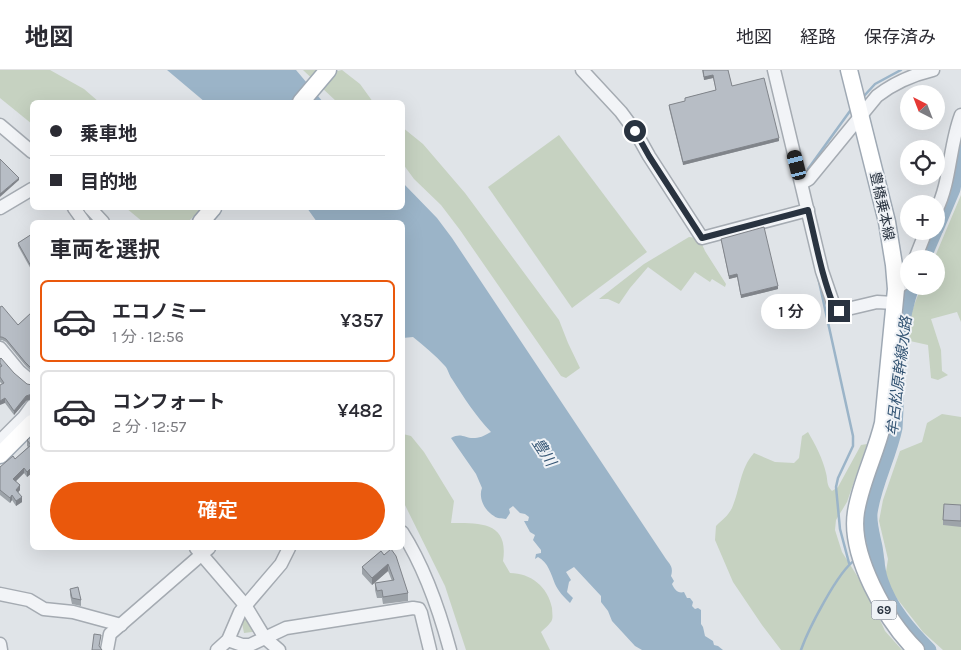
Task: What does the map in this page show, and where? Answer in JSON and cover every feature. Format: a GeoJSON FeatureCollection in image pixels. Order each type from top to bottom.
{"type":"FeatureCollection","features":[{"type":"Feature","properties":{"kind":"main road"},"geometry":{"type":"LineString","coordinates":[[303,100],[328,70]]}},
{"type":"Feature","properties":{"kind":"main road","name":"豊橋乗本線"},"geometry":{"type":"LineString","coordinates":[[849,70],[887,222],[895,296],[883,423],[879,443],[860,493],[856,514],[862,557],[881,606],[894,625],[916,650]]}},
{"type":"Feature","properties":{"kind":"main road"},"geometry":{"type":"LineString","coordinates":[[203,220],[211,210]]}},
{"type":"Feature","properties":{"kind":"main road"},"geometry":{"type":"LineString","coordinates":[[1,447],[30,425]]}},
{"type":"Feature","properties":{"kind":"street"},"geometry":{"type":"LineString","coordinates":[[582,70],[621,112],[635,131],[702,238],[803,211]]}},
{"type":"Feature","properties":{"kind":"street"},"geometry":{"type":"LineString","coordinates":[[774,70],[802,183],[803,211],[835,309],[839,311],[876,302],[895,296],[900,289]]}},
{"type":"Feature","properties":{"kind":"street"},"geometry":{"type":"LineString","coordinates":[[802,183],[809,179],[877,96],[888,88],[927,71]]}},
{"type":"Feature","properties":{"kind":"street"},"geometry":{"type":"LineString","coordinates":[[942,195],[953,141],[961,115]]}},
{"type":"Feature","properties":{"kind":"street"},"geometry":{"type":"LineString","coordinates":[[0,126],[30,150]]}},
{"type":"Feature","properties":{"kind":"street"},"geometry":{"type":"LineString","coordinates":[[16,138],[30,158]]}},
{"type":"Feature","properties":{"kind":"street"},"geometry":{"type":"LineString","coordinates":[[0,208],[30,190]]}},
{"type":"Feature","properties":{"kind":"street"},"geometry":{"type":"LineString","coordinates":[[92,210],[101,220]]}},
{"type":"Feature","properties":{"kind":"street"},"geometry":{"type":"LineString","coordinates":[[0,348],[19,371],[30,380]]}},
{"type":"Feature","properties":{"kind":"street"},"geometry":{"type":"LineString","coordinates":[[1,447],[30,409]]}},
{"type":"Feature","properties":{"kind":"street"},"geometry":{"type":"LineString","coordinates":[[405,536],[410,543],[441,615],[450,650]]}},
{"type":"Feature","properties":{"kind":"street"},"geometry":{"type":"LineString","coordinates":[[107,650],[110,634],[202,550],[245,605],[265,644]]}},
{"type":"Feature","properties":{"kind":"street"},"geometry":{"type":"LineString","coordinates":[[217,650],[228,640],[240,612],[281,564],[288,550]]}},
{"type":"Feature","properties":{"kind":"street"},"geometry":{"type":"LineString","coordinates":[[0,594],[29,600],[44,609],[73,612],[120,624]]}},
{"type":"Feature","properties":{"kind":"street"},"geometry":{"type":"LineString","coordinates":[[265,644],[286,628],[419,608],[430,650]]}},
{"type":"Feature","properties":{"kind":"street"},"geometry":{"type":"LineString","coordinates":[[228,640],[242,645],[265,644],[279,650]]}},
{"type":"Feature","properties":{"kind":"street"},"geometry":{"type":"LineString","coordinates":[[0,644],[1,650]]}},
{"type":"Feature","properties":{"kind":"shaded area"},"geometry":{"type":"Polygon","coordinates":[[[867,509],[869,524],[877,522],[885,562],[883,572],[877,572],[866,553],[862,523],[867,509]]]}},
{"type":"Feature","properties":{"kind":"green space"},"geometry":{"type":"Polygon","coordinates":[[[0,70],[50,70],[84,89],[97,100],[30,100],[30,122],[0,98],[0,70]]]}},
{"type":"Feature","properties":{"kind":"green space"},"geometry":{"type":"Polygon","coordinates":[[[303,70],[322,70],[328,73],[342,70],[360,84],[372,100],[335,100],[303,70]]]}},
{"type":"Feature","properties":{"kind":"green space"},"geometry":{"type":"Polygon","coordinates":[[[405,129],[423,144],[465,193],[559,320],[580,368],[566,378],[561,376],[460,230],[441,205],[414,179],[405,167],[405,129]]]}},
{"type":"Feature","properties":{"kind":"green space"},"geometry":{"type":"Polygon","coordinates":[[[559,135],[647,252],[572,308],[488,187],[559,135]]]}},
{"type":"Feature","properties":{"kind":"green space"},"geometry":{"type":"Polygon","coordinates":[[[961,195],[961,322],[957,312],[931,319],[941,350],[942,371],[948,375],[938,380],[931,378],[928,345],[910,341],[909,327],[918,295],[945,295],[945,250],[938,250],[942,240],[945,240],[945,233],[961,195]]]}},
{"type":"Feature","properties":{"kind":"green space"},"geometry":{"type":"Polygon","coordinates":[[[128,210],[200,210],[190,220],[141,220],[128,210]]]}},
{"type":"Feature","properties":{"kind":"green space"},"geometry":{"type":"Polygon","coordinates":[[[689,237],[697,238],[701,242],[726,284],[725,287],[712,279],[710,282],[695,272],[681,291],[648,267],[619,304],[608,299],[599,299],[644,264],[689,237]]]}},
{"type":"Feature","properties":{"kind":"green space"},"geometry":{"type":"Polygon","coordinates":[[[942,414],[961,417],[961,650],[943,650],[923,632],[892,592],[885,578],[888,559],[879,521],[883,500],[900,451],[922,442],[927,423],[942,414]]]}},
{"type":"Feature","properties":{"kind":"green space"},"geometry":{"type":"Polygon","coordinates":[[[808,432],[821,457],[828,485],[832,491],[838,487],[861,445],[867,444],[847,502],[836,520],[835,530],[842,552],[868,593],[885,631],[902,650],[781,650],[733,582],[715,540],[716,526],[727,516],[732,508],[749,459],[754,453],[775,462],[794,463],[799,458],[802,436],[808,432]]]}},
{"type":"Feature","properties":{"kind":"green space"},"geometry":{"type":"Polygon","coordinates":[[[405,434],[411,436],[424,452],[454,501],[451,523],[473,523],[491,527],[502,539],[504,548],[503,561],[510,573],[531,579],[547,594],[552,608],[552,618],[541,632],[550,650],[466,650],[445,586],[405,505],[405,434]]]}},
{"type":"Feature","properties":{"kind":"green space"},"geometry":{"type":"Polygon","coordinates":[[[250,617],[259,631],[244,633],[241,618],[250,617]]]}},
{"type":"Feature","properties":{"kind":"water"},"geometry":{"type":"Polygon","coordinates":[[[167,70],[296,70],[321,100],[203,100],[167,70]]]}},
{"type":"Feature","properties":{"kind":"water","name":"豊川"},"geometry":{"type":"Polygon","coordinates":[[[405,185],[437,218],[671,565],[674,588],[678,592],[684,592],[687,598],[690,598],[693,602],[692,606],[695,609],[701,610],[701,624],[705,636],[713,641],[714,645],[723,650],[642,650],[635,646],[612,621],[608,611],[601,602],[601,596],[574,567],[566,572],[571,580],[567,592],[573,598],[570,603],[561,594],[547,565],[538,557],[535,559],[536,554],[541,553],[541,550],[533,540],[535,535],[530,532],[524,521],[528,521],[529,517],[520,513],[513,506],[509,509],[510,513],[506,519],[495,517],[485,508],[481,496],[482,488],[476,474],[451,438],[461,436],[477,438],[491,432],[466,400],[445,366],[413,337],[405,338],[405,220],[316,220],[308,210],[405,210],[405,185]]]}},
{"type":"Feature","properties":{"kind":"building"},"geometry":{"type":"Polygon","coordinates":[[[703,70],[728,70],[732,86],[764,78],[779,138],[683,162],[669,105],[685,101],[685,98],[716,90],[713,75],[704,77],[703,70]]]}},
{"type":"Feature","properties":{"kind":"building"},"geometry":{"type":"Polygon","coordinates":[[[0,159],[19,178],[0,194],[0,159]]]}},
{"type":"Feature","properties":{"kind":"building"},"geometry":{"type":"Polygon","coordinates":[[[764,227],[778,286],[741,295],[737,274],[729,276],[721,239],[764,227]]]}},
{"type":"Feature","properties":{"kind":"building"},"geometry":{"type":"Polygon","coordinates":[[[30,235],[30,264],[18,243],[30,235]]]}},
{"type":"Feature","properties":{"kind":"building"},"geometry":{"type":"Polygon","coordinates":[[[2,306],[18,325],[30,314],[30,367],[6,339],[0,337],[0,307],[2,306]]]}},
{"type":"Feature","properties":{"kind":"building"},"geometry":{"type":"Polygon","coordinates":[[[0,359],[14,373],[30,385],[30,395],[26,396],[14,411],[5,398],[0,401],[0,385],[4,383],[0,377],[0,367],[2,366],[0,359]]]}},
{"type":"Feature","properties":{"kind":"building"},"geometry":{"type":"Polygon","coordinates":[[[30,446],[30,469],[27,472],[24,468],[13,479],[20,485],[16,490],[22,497],[16,501],[12,495],[10,498],[0,490],[0,467],[13,456],[15,459],[30,446]]]}},
{"type":"Feature","properties":{"kind":"building"},"geometry":{"type":"Polygon","coordinates":[[[944,504],[961,505],[961,521],[943,520],[944,504]]]}},
{"type":"Feature","properties":{"kind":"building"},"geometry":{"type":"Polygon","coordinates":[[[392,550],[396,556],[408,593],[383,597],[382,590],[377,591],[375,583],[394,580],[388,564],[372,578],[362,567],[381,551],[384,555],[392,550]]]}},
{"type":"Feature","properties":{"kind":"building"},"geometry":{"type":"Polygon","coordinates":[[[78,587],[81,600],[72,598],[70,589],[78,587]]]}},
{"type":"Feature","properties":{"kind":"building"},"geometry":{"type":"Polygon","coordinates":[[[94,634],[101,635],[99,646],[102,650],[92,650],[94,634]]]}},
{"type":"Feature","properties":{"kind":"waterway"},"geometry":{"type":"LineString","coordinates":[[864,96],[875,84],[901,70]]}},
{"type":"Feature","properties":{"kind":"waterway"},"geometry":{"type":"LineString","coordinates":[[808,169],[850,111]]}},
{"type":"Feature","properties":{"kind":"waterway","name":"牟呂松原幹線水路"},"geometry":{"type":"LineString","coordinates":[[945,208],[953,189],[961,144]]}},
{"type":"Feature","properties":{"kind":"waterway","name":"牟呂松原幹線水路"},"geometry":{"type":"LineString","coordinates":[[927,250],[931,240]]}},
{"type":"Feature","properties":{"kind":"waterway"},"geometry":{"type":"LineString","coordinates":[[818,277],[853,436],[853,446],[838,478],[836,487],[840,529],[849,563]]}},
{"type":"Feature","properties":{"kind":"waterway","name":"牟呂松原幹線水路"},"geometry":{"type":"LineString","coordinates":[[909,295],[900,338],[895,428],[872,502],[870,517],[879,573],[885,591],[901,618],[929,650]]}},
{"type":"Feature","properties":{"kind":"waterway"},"geometry":{"type":"LineString","coordinates":[[868,556],[876,554]]}},
{"type":"Feature","properties":{"kind":"waterway"},"geometry":{"type":"LineString","coordinates":[[801,650],[832,588],[848,566],[855,560]]}},
{"type":"Feature","properties":{"kind":"route"},"geometry":{"type":"LineString","coordinates":[[635,131],[702,238],[710,234],[808,210],[822,270],[835,309],[839,311]]}}]}
